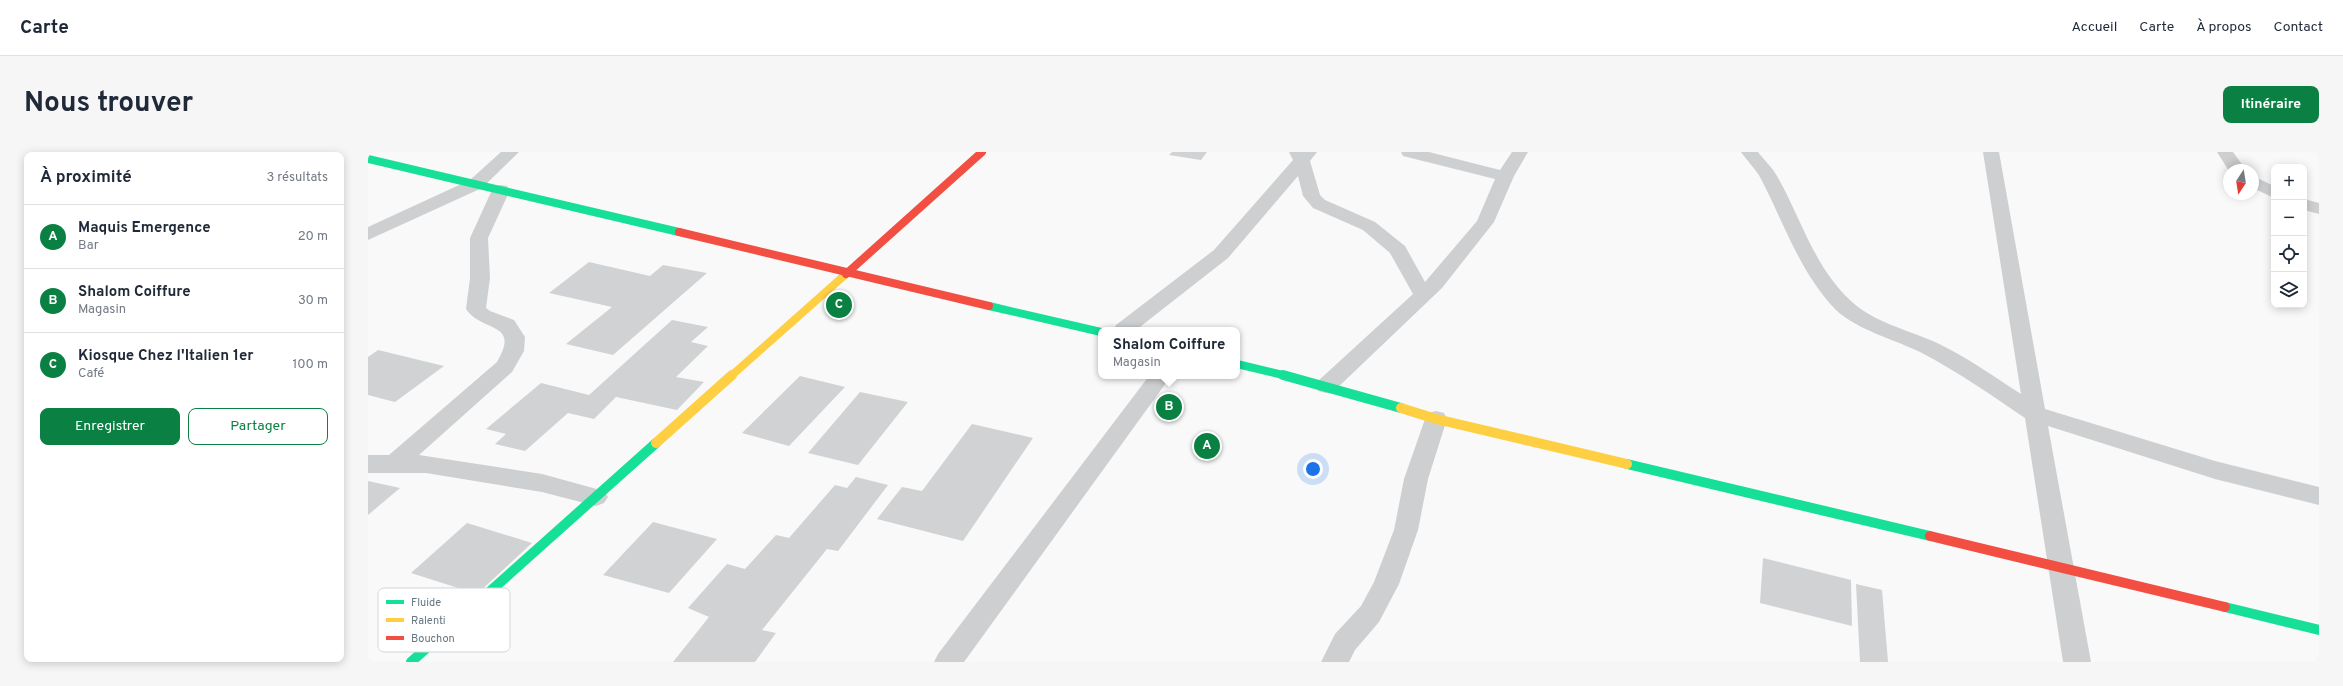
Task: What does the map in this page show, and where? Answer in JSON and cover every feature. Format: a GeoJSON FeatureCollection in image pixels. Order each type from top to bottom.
{"type":"FeatureCollection","features":[{"type":"Feature","properties":{"kind":"street"},"geometry":{"type":"LineString","coordinates":[[368,234],[476,184],[511,152]]}},
{"type":"Feature","properties":{"kind":"street"},"geometry":{"type":"LineString","coordinates":[[494,588],[982,152]]}},
{"type":"Feature","properties":{"kind":"street"},"geometry":{"type":"LineString","coordinates":[[1409,152],[1505,176]]}},
{"type":"Feature","properties":{"kind":"street"},"geometry":{"type":"LineString","coordinates":[[1326,386],[1424,295],[1485,222],[1505,176],[1520,152]]}},
{"type":"Feature","properties":{"kind":"street"},"geometry":{"type":"LineString","coordinates":[[1749,152],[1768,176],[1799,242],[1828,286],[1843,305],[1857,316],[1929,348],[1974,373],[2035,414],[2215,470],[2319,496]]}},
{"type":"Feature","properties":{"kind":"street"},"geometry":{"type":"LineString","coordinates":[[1991,152],[2077,662]]}},
{"type":"Feature","properties":{"kind":"street"},"geometry":{"type":"LineString","coordinates":[[2226,152],[2233,164]]}},
{"type":"Feature","properties":{"kind":"street"},"geometry":{"type":"LineString","coordinates":[[1303,155],[1312,196],[1319,204],[1369,226],[1398,250],[1424,295]]}},
{"type":"Feature","properties":{"kind":"street"},"geometry":{"type":"LineString","coordinates":[[1127,327],[1221,254],[1303,155]]}},
{"type":"Feature","properties":{"kind":"street"},"geometry":{"type":"LineString","coordinates":[[368,159],[849,271],[1098,331]]}},
{"type":"Feature","properties":{"kind":"street"},"geometry":{"type":"LineString","coordinates":[[2259,184],[2271,191]]}},
{"type":"Feature","properties":{"kind":"street"},"geometry":{"type":"LineString","coordinates":[[394,464],[505,367],[514,351],[515,337],[507,326],[483,316],[476,309],[480,278],[478,256],[479,238],[501,190]]}},
{"type":"Feature","properties":{"kind":"street"},"geometry":{"type":"LineString","coordinates":[[2307,205],[2319,209]]}},
{"type":"Feature","properties":{"kind":"street"},"geometry":{"type":"LineString","coordinates":[[1240,365],[1326,386],[1436,419],[2319,630]]}},
{"type":"Feature","properties":{"kind":"street"},"geometry":{"type":"LineString","coordinates":[[948,662],[1158,379]]}},
{"type":"Feature","properties":{"kind":"street"},"geometry":{"type":"LineString","coordinates":[[1335,662],[1345,642],[1370,614],[1386,584],[1406,530],[1416,479],[1436,419]]}},
{"type":"Feature","properties":{"kind":"street"},"geometry":{"type":"LineString","coordinates":[[368,464],[426,464],[527,480],[596,497]]}},
{"type":"Feature","properties":{"kind":"street"},"geometry":{"type":"LineString","coordinates":[[411,662],[422,652]]}},
{"type":"Feature","properties":{"kind":"building"},"geometry":{"type":"Polygon","coordinates":[[[1172,152],[1207,152],[1201,160],[1169,155],[1172,152]]]}},
{"type":"Feature","properties":{"kind":"building"},"geometry":{"type":"Polygon","coordinates":[[[589,262],[650,276],[663,265],[707,273],[613,355],[566,344],[612,307],[549,293],[589,262]]]}},
{"type":"Feature","properties":{"kind":"building"},"geometry":{"type":"Polygon","coordinates":[[[672,320],[708,327],[691,342],[708,346],[676,377],[704,382],[677,410],[616,397],[594,419],[568,413],[525,451],[495,444],[506,434],[486,429],[541,383],[589,395],[672,320]]]}},
{"type":"Feature","properties":{"kind":"building"},"geometry":{"type":"Polygon","coordinates":[[[378,350],[444,366],[395,402],[368,395],[368,357],[378,350]]]}},
{"type":"Feature","properties":{"kind":"building"},"geometry":{"type":"Polygon","coordinates":[[[800,376],[845,387],[789,446],[742,433],[800,376]]]}},
{"type":"Feature","properties":{"kind":"building"},"geometry":{"type":"Polygon","coordinates":[[[860,392],[908,402],[858,465],[808,453],[860,392]]]}},
{"type":"Feature","properties":{"kind":"building"},"geometry":{"type":"Polygon","coordinates":[[[972,424],[1033,438],[963,541],[877,519],[902,487],[922,491],[972,424]]]}},
{"type":"Feature","properties":{"kind":"building"},"geometry":{"type":"Polygon","coordinates":[[[856,477],[888,485],[838,551],[827,549],[762,630],[776,633],[755,662],[673,662],[709,617],[688,608],[727,564],[745,569],[776,535],[789,538],[835,485],[847,488],[856,477]]]}},
{"type":"Feature","properties":{"kind":"building"},"geometry":{"type":"Polygon","coordinates":[[[368,481],[400,488],[368,515],[368,481]]]}},
{"type":"Feature","properties":{"kind":"building"},"geometry":{"type":"Polygon","coordinates":[[[653,522],[717,539],[669,593],[603,575],[653,522]]]}},
{"type":"Feature","properties":{"kind":"building"},"geometry":{"type":"Polygon","coordinates":[[[467,523],[532,543],[483,588],[458,588],[411,573],[467,523]]]}},
{"type":"Feature","properties":{"kind":"building"},"geometry":{"type":"Polygon","coordinates":[[[1763,558],[1851,580],[1852,626],[1760,603],[1763,558]]]}},
{"type":"Feature","properties":{"kind":"building"},"geometry":{"type":"Polygon","coordinates":[[[1856,584],[1882,590],[1888,662],[1860,662],[1856,584]]]}},
{"type":"Feature","properties":{"kind":"traffic: fast"},"geometry":{"type":"LineString","coordinates":[[368,159],[679,232]]}},
{"type":"Feature","properties":{"kind":"traffic: fast"},"geometry":{"type":"LineString","coordinates":[[989,306],[1098,331]]}},
{"type":"Feature","properties":{"kind":"traffic: fast"},"geometry":{"type":"LineString","coordinates":[[1240,365],[1326,386],[1401,408]]}},
{"type":"Feature","properties":{"kind":"traffic: fast"},"geometry":{"type":"LineString","coordinates":[[494,588],[656,443]]}},
{"type":"Feature","properties":{"kind":"traffic: fast"},"geometry":{"type":"LineString","coordinates":[[1627,464],[1930,536]]}},
{"type":"Feature","properties":{"kind":"traffic: fast"},"geometry":{"type":"LineString","coordinates":[[2225,607],[2319,630]]}},
{"type":"Feature","properties":{"kind":"traffic: fast"},"geometry":{"type":"LineString","coordinates":[[411,662],[422,652]]}},
{"type":"Feature","properties":{"kind":"traffic: slow"},"geometry":{"type":"LineString","coordinates":[[656,443],[846,274]]}},
{"type":"Feature","properties":{"kind":"traffic: slow"},"geometry":{"type":"LineString","coordinates":[[1401,408],[1436,419],[1627,464]]}},
{"type":"Feature","properties":{"kind":"traffic: jam"},"geometry":{"type":"LineString","coordinates":[[846,274],[982,152]]}},
{"type":"Feature","properties":{"kind":"traffic: jam"},"geometry":{"type":"LineString","coordinates":[[679,232],[989,306]]}},
{"type":"Feature","properties":{"kind":"traffic: jam"},"geometry":{"type":"LineString","coordinates":[[1930,536],[2225,607]]}},
{"type":"Feature","properties":{"kind":"place","name":"Kiosque Chez l'Italien 1er"},"geometry":{"type":"Point","coordinates":[839,305]}},
{"type":"Feature","properties":{"kind":"place","name":"Shalom Coiffure"},"geometry":{"type":"Point","coordinates":[1169,407]}},
{"type":"Feature","properties":{"kind":"place","name":"Maquis Emergence"},"geometry":{"type":"Point","coordinates":[1207,446]}}]}
